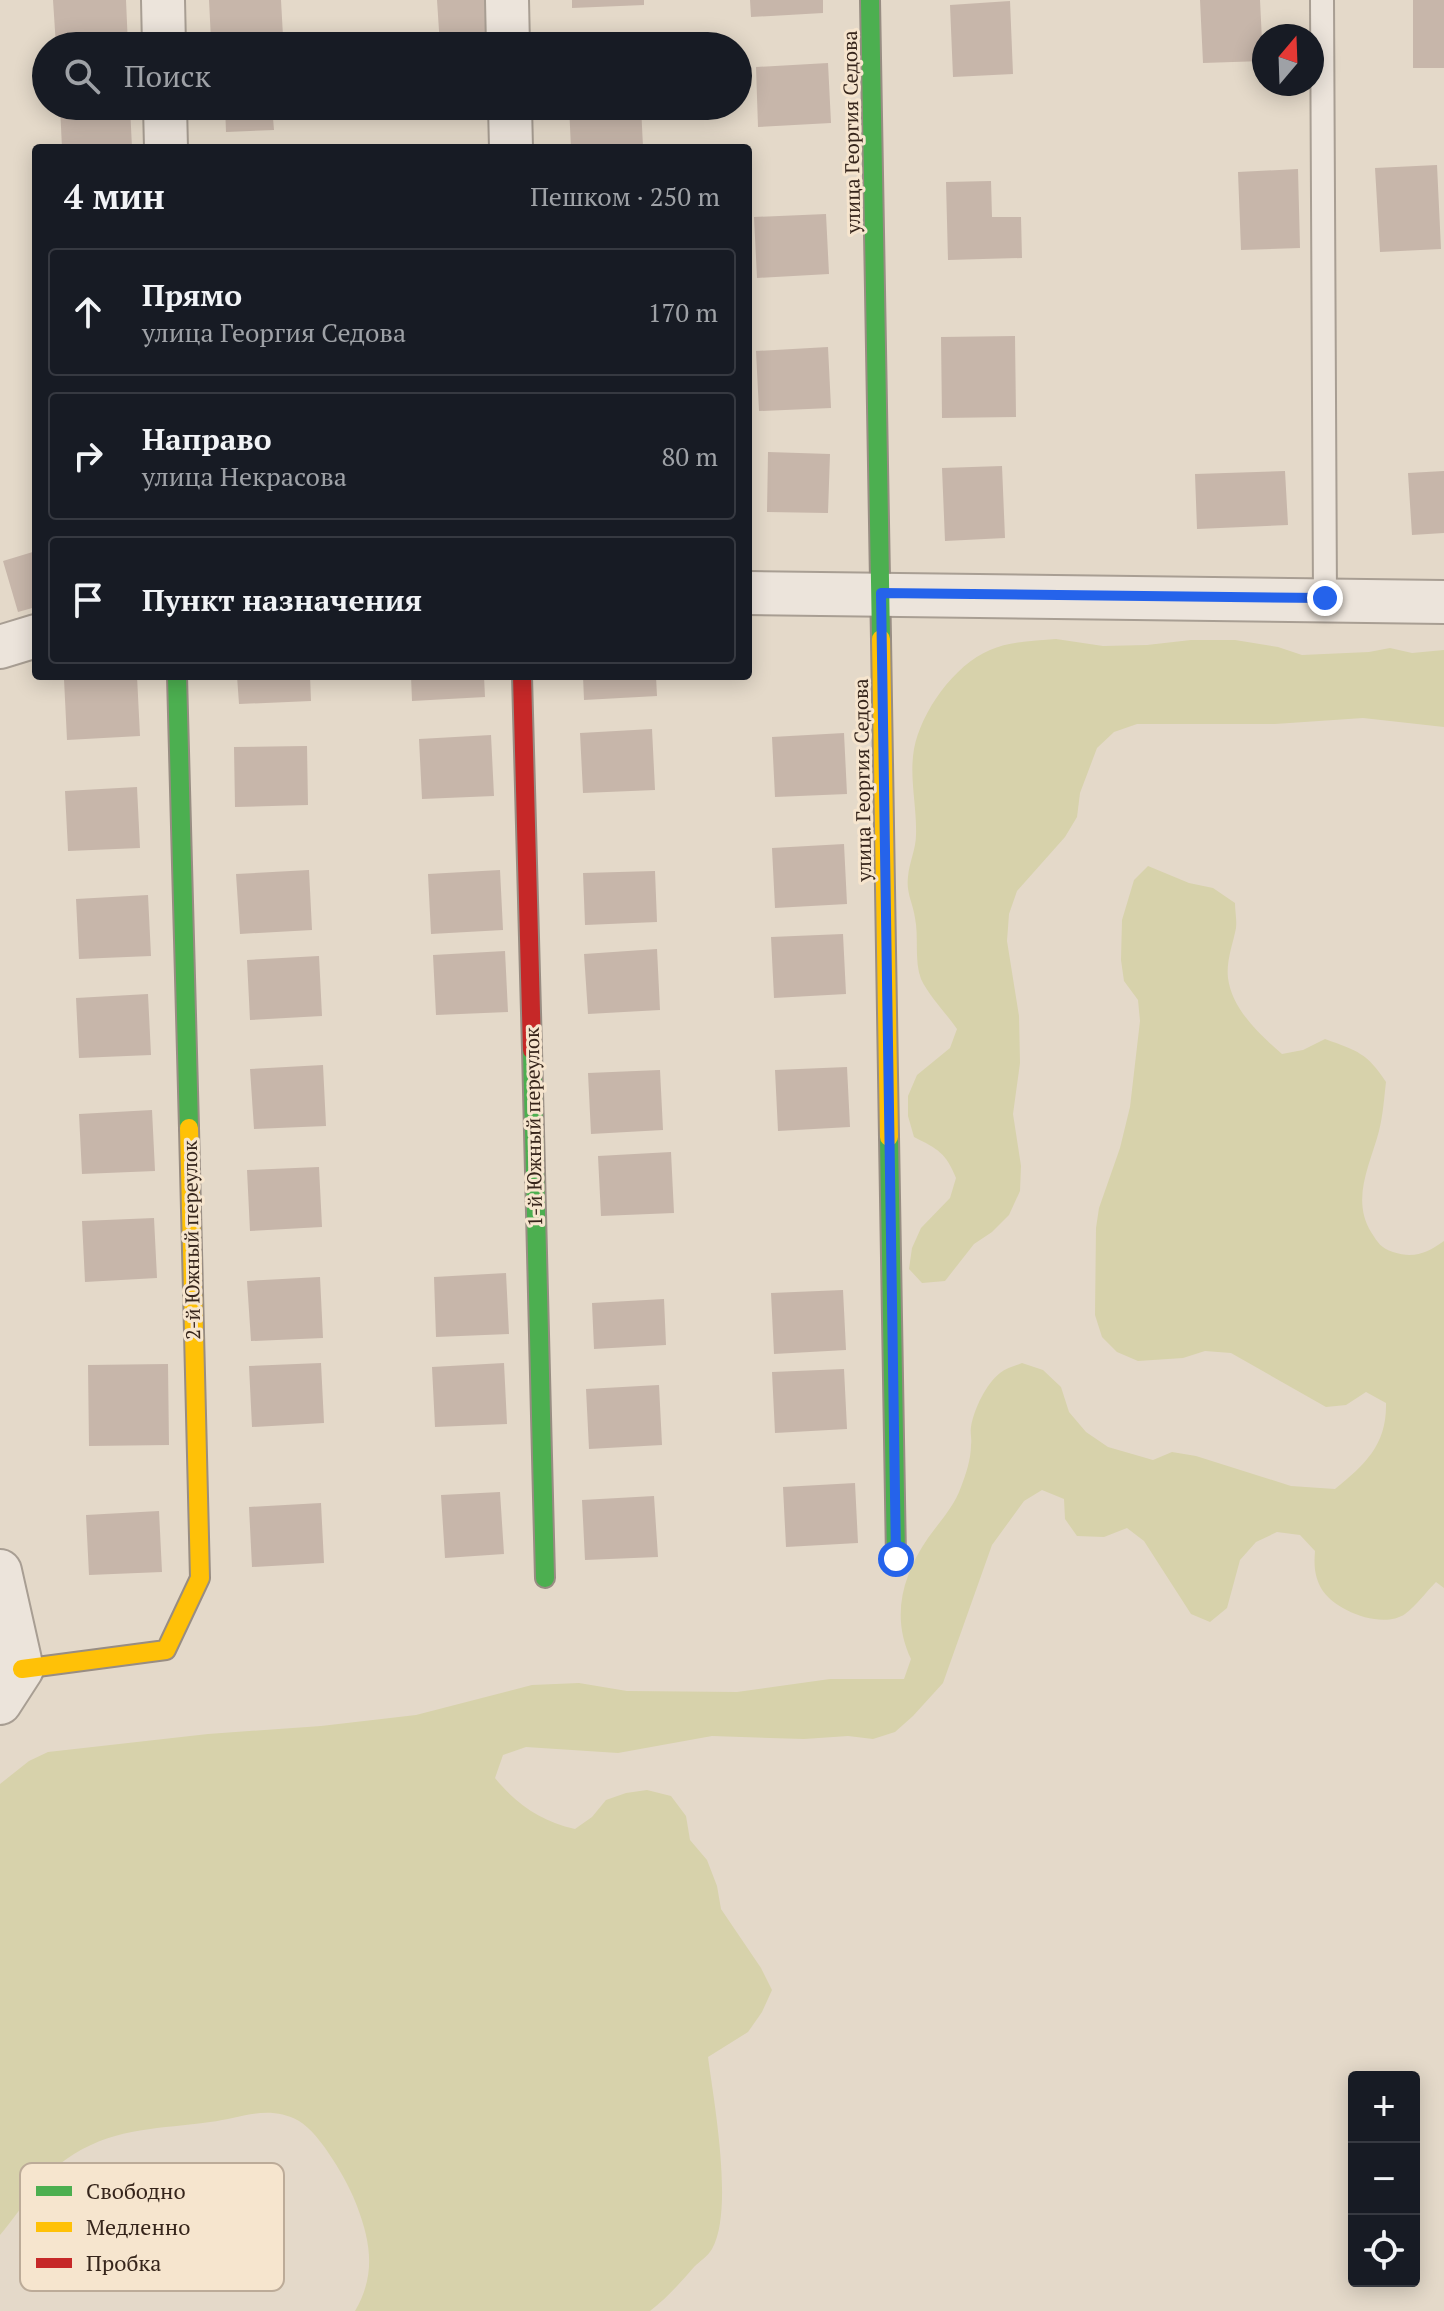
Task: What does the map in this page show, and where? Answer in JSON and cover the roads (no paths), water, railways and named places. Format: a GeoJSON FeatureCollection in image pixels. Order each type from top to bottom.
{"type":"FeatureCollection","features":[{"type":"Feature","properties":{"kind":"street"},"geometry":{"type":"LineString","coordinates":[[163,0],[164,32]]}},
{"type":"Feature","properties":{"kind":"street"},"geometry":{"type":"LineString","coordinates":[[507,0],[508,32]]}},
{"type":"Feature","properties":{"kind":"street","name":"улица Георгия Седова"},"geometry":{"type":"LineString","coordinates":[[870,0],[896,1559]]}},
{"type":"Feature","properties":{"kind":"street"},"geometry":{"type":"LineString","coordinates":[[165,120],[166,144]]}},
{"type":"Feature","properties":{"kind":"street"},"geometry":{"type":"LineString","coordinates":[[510,120],[511,144]]}},
{"type":"Feature","properties":{"kind":"street"},"geometry":{"type":"LineString","coordinates":[[752,593],[1325,598],[1444,602]]}},
{"type":"Feature","properties":{"kind":"street"},"geometry":{"type":"LineString","coordinates":[[0,647],[32,637]]}},
{"type":"Feature","properties":{"kind":"street","name":"2-й Южный переулок"},"geometry":{"type":"LineString","coordinates":[[11,1686],[166,1650],[200,1578],[177,680]]}},
{"type":"Feature","properties":{"kind":"street","name":"1-й Южный переулок"},"geometry":{"type":"LineString","coordinates":[[522,680],[545,1578]]}},
{"type":"Feature","properties":{"kind":"street"},"geometry":{"type":"LineString","coordinates":[[0,1571],[11,1686]]}},
{"type":"Feature","properties":{"kind":"lane"},"geometry":{"type":"LineString","coordinates":[[1322,0],[1325,598]]}}]}
